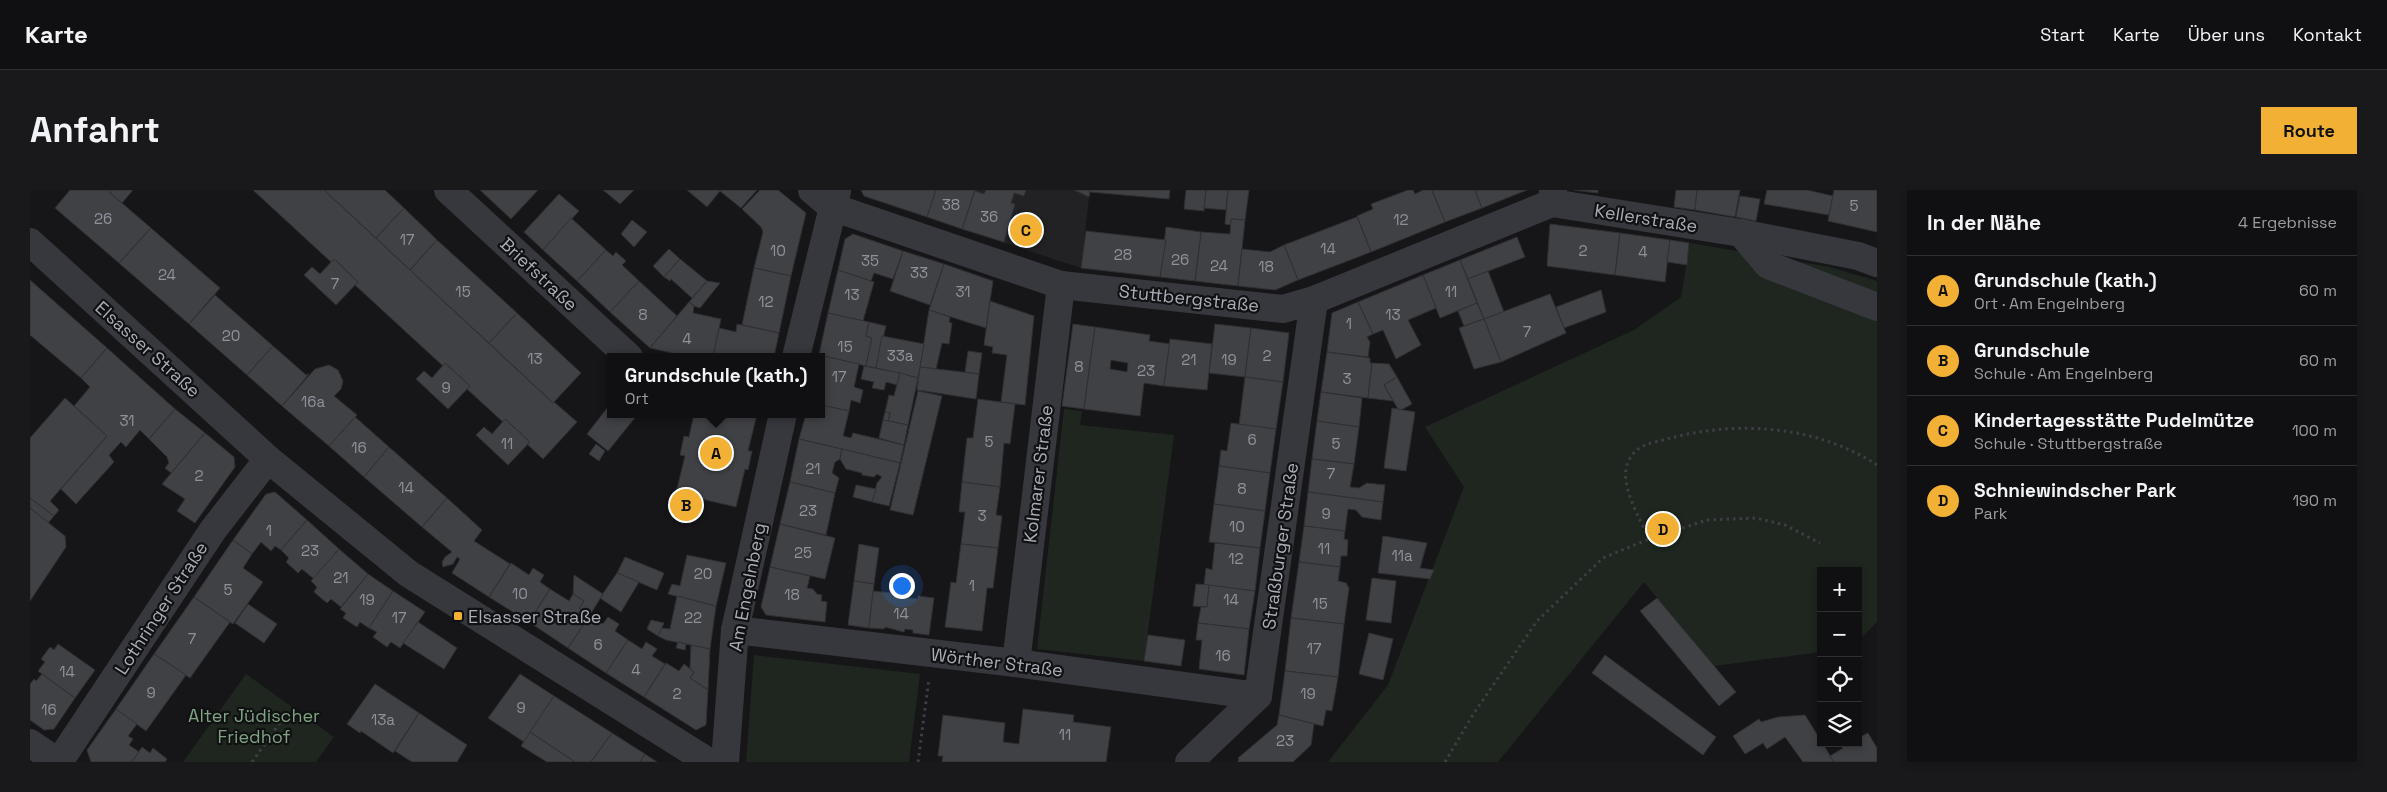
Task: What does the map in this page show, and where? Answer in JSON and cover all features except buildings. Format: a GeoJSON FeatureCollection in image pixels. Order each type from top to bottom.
{"type":"FeatureCollection","features":[{"type":"Feature","properties":{"kind":"street","name":"Briefstraße"},"geometry":{"type":"LineString","coordinates":[[448,190],[625,353]]}},
{"type":"Feature","properties":{"kind":"street","name":"Stuttbergstraße"},"geometry":{"type":"LineString","coordinates":[[827,196],[1061,285],[1283,308],[1314,300],[1552,196]]}},
{"type":"Feature","properties":{"kind":"street"},"geometry":{"type":"LineString","coordinates":[[797,353],[827,196]]}},
{"type":"Feature","properties":{"kind":"street","name":"Kellerstraße"},"geometry":{"type":"LineString","coordinates":[[1552,196],[1858,256],[1877,263]]}},
{"type":"Feature","properties":{"kind":"street"},"geometry":{"type":"LineString","coordinates":[[1741,233],[1768,265],[1877,307]]}},
{"type":"Feature","properties":{"kind":"street","name":"Elsasser Straße"},"geometry":{"type":"LineString","coordinates":[[30,242],[268,459],[409,574],[709,762]]}},
{"type":"Feature","properties":{"kind":"street","name":"Kolmarer Straße"},"geometry":{"type":"LineString","coordinates":[[1016,663],[1061,285]]}},
{"type":"Feature","properties":{"kind":"street","name":"Straßburger Straße"},"geometry":{"type":"LineString","coordinates":[[1258,696],[1314,300]]}},
{"type":"Feature","properties":{"kind":"street","name":"Am Engelnberg"},"geometry":{"type":"LineString","coordinates":[[725,762],[735,630],[782,418]]}},
{"type":"Feature","properties":{"kind":"street","name":"Lothringer Straße"},"geometry":{"type":"LineString","coordinates":[[59,762],[213,530],[268,459]]}},
{"type":"Feature","properties":{"kind":"street","name":"Wörther Straße"},"geometry":{"type":"LineString","coordinates":[[735,630],[1016,663],[1258,696]]}},
{"type":"Feature","properties":{"kind":"street"},"geometry":{"type":"LineString","coordinates":[[1189,762],[1258,696]]}},
{"type":"Feature","properties":{"kind":"street"},"geometry":{"type":"LineString","coordinates":[[30,743],[59,762]]}},
{"type":"Feature","properties":{"kind":"path"},"geometry":{"type":"LineString","coordinates":[[1649,539],[1626,488],[1628,461],[1639,447],[1695,431],[1752,427],[1813,437],[1865,457],[1877,465]]}},
{"type":"Feature","properties":{"kind":"path"},"geometry":{"type":"LineString","coordinates":[[1446,762],[1474,712],[1537,622],[1603,558],[1649,539],[1707,520],[1756,518],[1785,525],[1820,542]]}},
{"type":"Feature","properties":{"kind":"path"},"geometry":{"type":"LineString","coordinates":[[918,762],[932,654]]}},
{"type":"Feature","properties":{"kind":"path"},"geometry":{"type":"LineString","coordinates":[[252,762],[282,718]]}},
{"type":"Feature","properties":{"kind":"shaded area"},"geometry":{"type":"Polygon","coordinates":[[[975,190],[1074,190],[1089,197],[1081,268],[962,229],[975,190]]]}},
{"type":"Feature","properties":{"kind":"green space"},"geometry":{"type":"Polygon","coordinates":[[[1690,243],[1830,267],[1877,281],[1877,622],[1862,637],[1862,567],[1817,567],[1817,653],[1714,666],[1644,582],[1498,762],[1328,762],[1388,685],[1464,487],[1425,427],[1634,330],[1681,297],[1690,243]]]}},
{"type":"Feature","properties":{"kind":"green space"},"geometry":{"type":"Polygon","coordinates":[[[1064,409],[1082,411],[1080,425],[1174,435],[1144,661],[1037,649],[1064,409]]]}},
{"type":"Feature","properties":{"kind":"green space"},"geometry":{"type":"Polygon","coordinates":[[[754,655],[920,674],[909,762],[746,762],[754,655]]]}},
{"type":"Feature","properties":{"kind":"green space","name":"Alter Jüdischer Friedhof"},"geometry":{"type":"Polygon","coordinates":[[[246,674],[334,737],[316,762],[183,762],[246,674]]]}},
{"type":"Feature","properties":{"kind":"place","name":"Kindertagesstätte Pudelmütze"},"geometry":{"type":"Point","coordinates":[1026,230]}},
{"type":"Feature","properties":{"kind":"place","name":"Grundschule (kath.)"},"geometry":{"type":"Point","coordinates":[716,453]}},
{"type":"Feature","properties":{"kind":"place","name":"Grundschule"},"geometry":{"type":"Point","coordinates":[686,505]}},
{"type":"Feature","properties":{"kind":"place","name":"Schniewindscher Park"},"geometry":{"type":"Point","coordinates":[1663,529]}},
{"type":"Feature","properties":{"kind":"place","name":"Elsasser Straße"},"geometry":{"type":"Point","coordinates":[458,616]}}]}
